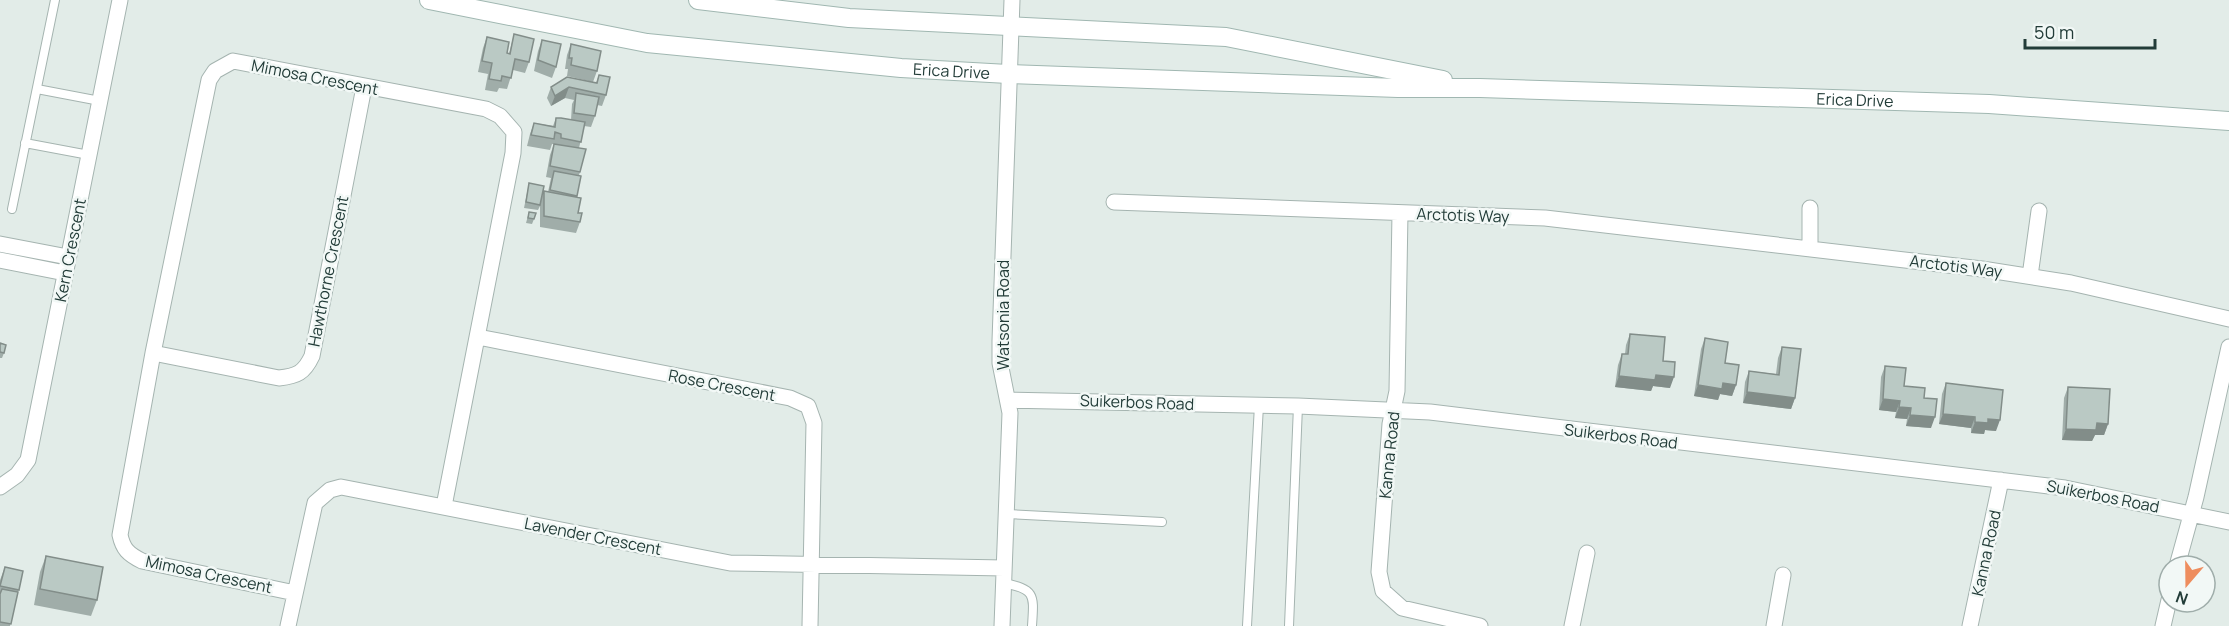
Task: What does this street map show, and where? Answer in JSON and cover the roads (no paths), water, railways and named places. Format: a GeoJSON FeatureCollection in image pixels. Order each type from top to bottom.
{"type":"FeatureCollection","features":[{"type":"Feature","properties":{"kind":"main road","name":"Erica Drive"},"geometry":{"type":"LineString","coordinates":[[429,0],[560,28],[696,50],[1008,74],[1999,105],[2229,121]]}},
{"type":"Feature","properties":{"kind":"main road","name":"Erica Drive"},"geometry":{"type":"LineString","coordinates":[[698,0],[849,18],[1011,28],[1186,33],[1226,37],[1480,88]]}},
{"type":"Feature","properties":{"kind":"street","name":"Kern Crescent"},"geometry":{"type":"LineString","coordinates":[[0,488],[17,475],[28,459],[120,0]]}},
{"type":"Feature","properties":{"kind":"street","name":"Watsonia Road"},"geometry":{"type":"LineString","coordinates":[[1002,626],[1009,400],[1000,363],[1012,0]]}},
{"type":"Feature","properties":{"kind":"street","name":"Mimosa Crescent"},"geometry":{"type":"LineString","coordinates":[[295,592],[142,561],[128,554],[122,545],[120,525],[209,80],[215,71],[232,61],[486,110],[500,116],[514,132],[513,153],[444,506]]}},
{"type":"Feature","properties":{"kind":"street","name":"Hawthorne Crescent"},"geometry":{"type":"LineString","coordinates":[[153,353],[279,378],[296,376],[305,369],[312,356],[364,87]]}},
{"type":"Feature","properties":{"kind":"street","name":"Arctotis Way"},"geometry":{"type":"LineString","coordinates":[[1114,202],[1545,218],[2030,276],[2229,319]]}},
{"type":"Feature","properties":{"kind":"street"},"geometry":{"type":"LineString","coordinates":[[1809,208],[1810,249]]}},
{"type":"Feature","properties":{"kind":"street"},"geometry":{"type":"LineString","coordinates":[[2030,276],[2039,211]]}},
{"type":"Feature","properties":{"kind":"street","name":"Kanna Road"},"geometry":{"type":"LineString","coordinates":[[1400,213],[1397,391],[1379,572],[1383,591],[1402,608],[1480,626]]}},
{"type":"Feature","properties":{"kind":"street"},"geometry":{"type":"LineString","coordinates":[[0,244],[68,257]]}},
{"type":"Feature","properties":{"kind":"street"},"geometry":{"type":"LineString","coordinates":[[0,260],[65,273]]}},
{"type":"Feature","properties":{"kind":"street","name":"Rose Crescent"},"geometry":{"type":"LineString","coordinates":[[478,337],[790,398],[808,406],[814,423],[811,564]]}},
{"type":"Feature","properties":{"kind":"street"},"geometry":{"type":"LineString","coordinates":[[2180,554],[2229,347]]}},
{"type":"Feature","properties":{"kind":"street","name":"Suikerbos Road"},"geometry":{"type":"LineString","coordinates":[[1009,400],[1394,409],[2065,488],[2229,522]]}},
{"type":"Feature","properties":{"kind":"street","name":"Kanna Road"},"geometry":{"type":"LineString","coordinates":[[1970,626],[2001,480]]}},
{"type":"Feature","properties":{"kind":"street","name":"Lavender Crescent"},"geometry":{"type":"LineString","coordinates":[[288,626],[315,503],[330,490],[341,487],[730,563],[811,564],[1003,576]]}},
{"type":"Feature","properties":{"kind":"street"},"geometry":{"type":"LineString","coordinates":[[1572,626],[1587,553]]}},
{"type":"Feature","properties":{"kind":"street"},"geometry":{"type":"LineString","coordinates":[[810,626],[811,564]]}},
{"type":"Feature","properties":{"kind":"street"},"geometry":{"type":"LineString","coordinates":[[1774,626],[1783,575]]}},
{"type":"Feature","properties":{"kind":"lane"},"geometry":{"type":"LineString","coordinates":[[12,209],[55,0]]}},
{"type":"Feature","properties":{"kind":"lane"},"geometry":{"type":"LineString","coordinates":[[37,89],[99,101]]}},
{"type":"Feature","properties":{"kind":"lane"},"geometry":{"type":"LineString","coordinates":[[25,143],[89,154]]}},
{"type":"Feature","properties":{"kind":"lane"},"geometry":{"type":"LineString","coordinates":[[1247,626],[1259,405]]}},
{"type":"Feature","properties":{"kind":"lane"},"geometry":{"type":"LineString","coordinates":[[1289,626],[1298,406]]}},
{"type":"Feature","properties":{"kind":"lane"},"geometry":{"type":"LineString","coordinates":[[1007,514],[1162,522]]}},
{"type":"Feature","properties":{"kind":"lane"},"geometry":{"type":"LineString","coordinates":[[1003,576],[1030,592],[1034,599],[1032,626]]}}]}
